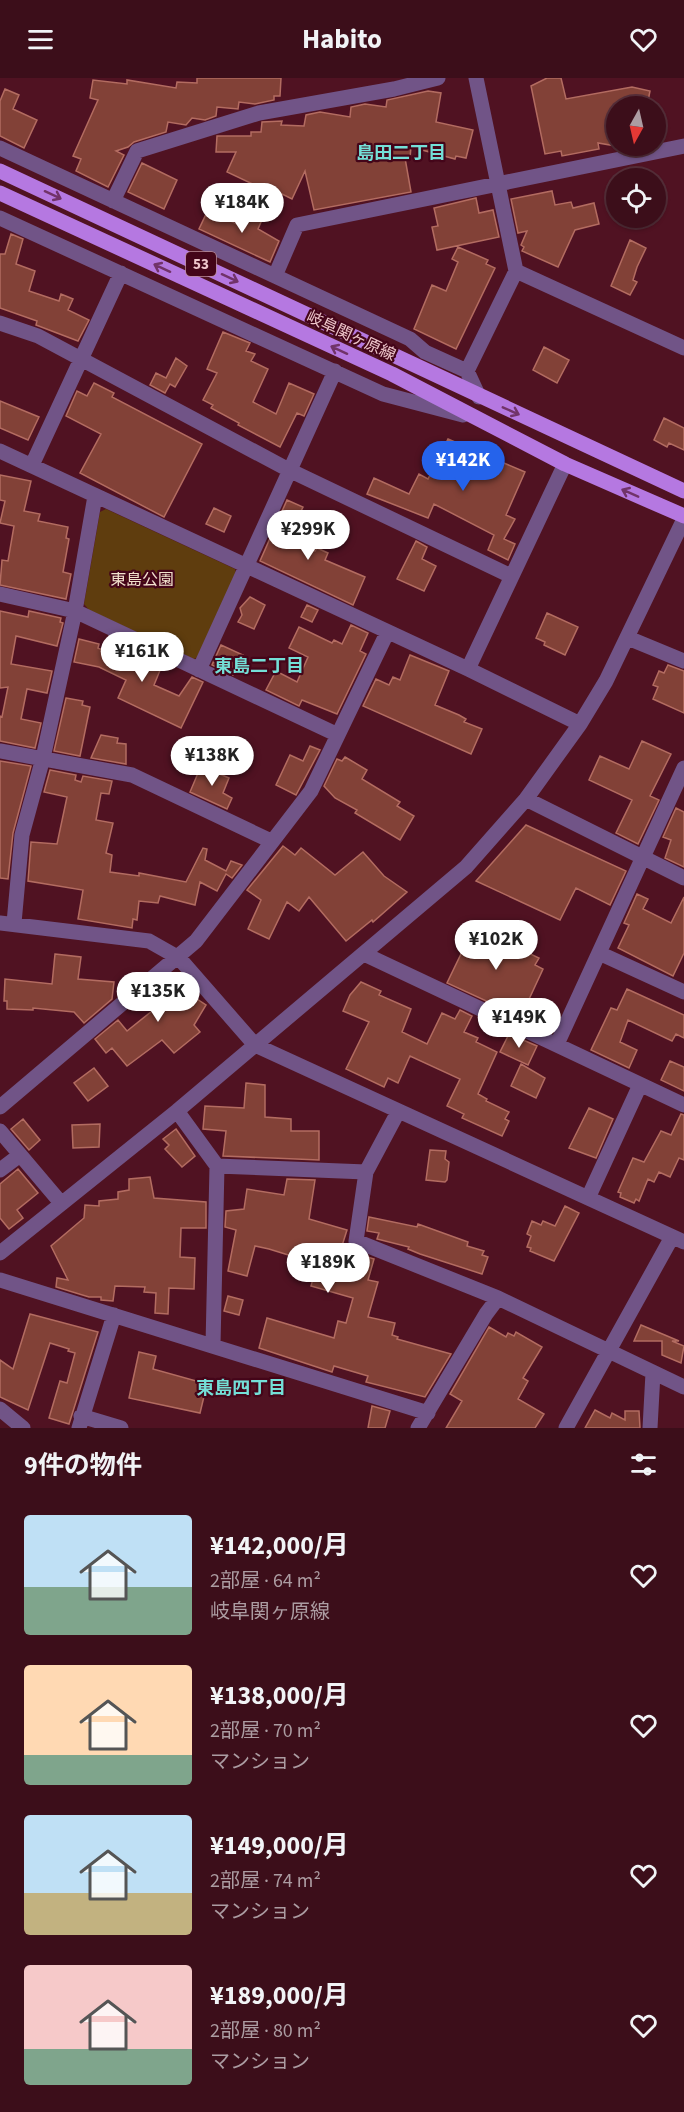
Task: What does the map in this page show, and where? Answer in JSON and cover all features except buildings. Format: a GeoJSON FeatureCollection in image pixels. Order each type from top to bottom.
{"type":"FeatureCollection","features":[{"type":"Feature","properties":{"kind":"main road","name":"岐阜関ヶ原線"},"geometry":{"type":"LineString","coordinates":[[0,171],[684,491]]}},
{"type":"Feature","properties":{"kind":"main road","name":"岐阜関ヶ原線"},"geometry":{"type":"LineString","coordinates":[[0,193],[392,374],[565,464],[684,518]]}},
{"type":"Feature","properties":{"kind":"street"},"geometry":{"type":"LineString","coordinates":[[113,201],[137,151],[259,113],[394,89],[438,78]]}},
{"type":"Feature","properties":{"kind":"street"},"geometry":{"type":"LineString","coordinates":[[467,370],[516,271],[476,78]]}},
{"type":"Feature","properties":{"kind":"street"},"geometry":{"type":"LineString","coordinates":[[275,276],[297,225],[684,146]]}},
{"type":"Feature","properties":{"kind":"street"},"geometry":{"type":"LineString","coordinates":[[0,148],[410,339],[425,352],[467,370],[479,397]]}},
{"type":"Feature","properties":{"kind":"street"},"geometry":{"type":"LineString","coordinates":[[4,224],[121,273],[383,394],[469,416]]}},
{"type":"Feature","properties":{"kind":"street"},"geometry":{"type":"LineString","coordinates":[[516,271],[684,348]]}},
{"type":"Feature","properties":{"kind":"street"},"geometry":{"type":"LineString","coordinates":[[32,465],[121,273]]}},
{"type":"Feature","properties":{"kind":"street"},"geometry":{"type":"LineString","coordinates":[[0,323],[38,336],[81,357],[289,470],[512,576]]}},
{"type":"Feature","properties":{"kind":"street"},"geometry":{"type":"LineString","coordinates":[[198,670],[335,372]]}},
{"type":"Feature","properties":{"kind":"street"},"geometry":{"type":"LineString","coordinates":[[0,451],[468,669],[580,724]]}},
{"type":"Feature","properties":{"kind":"street"},"geometry":{"type":"LineString","coordinates":[[468,669],[565,464]]}},
{"type":"Feature","properties":{"kind":"street"},"geometry":{"type":"LineString","coordinates":[[95,496],[75,611],[43,758],[22,835],[7,923],[149,941],[179,958],[255,1045],[678,1240],[609,1352],[566,1428]]}},
{"type":"Feature","properties":{"kind":"street"},"geometry":{"type":"LineString","coordinates":[[0,1253],[177,1111],[466,867],[526,799],[580,724],[628,638],[684,518]]}},
{"type":"Feature","properties":{"kind":"street"},"geometry":{"type":"LineString","coordinates":[[0,594],[75,611],[338,735]]}},
{"type":"Feature","properties":{"kind":"street"},"geometry":{"type":"LineString","coordinates":[[0,1107],[179,958],[196,941],[311,791],[387,633]]}},
{"type":"Feature","properties":{"kind":"street"},"geometry":{"type":"LineString","coordinates":[[628,638],[684,661]]}},
{"type":"Feature","properties":{"kind":"street"},"geometry":{"type":"LineString","coordinates":[[0,751],[132,775],[272,841]]}},
{"type":"Feature","properties":{"kind":"street"},"geometry":{"type":"LineString","coordinates":[[557,1044],[684,770]]}},
{"type":"Feature","properties":{"kind":"street"},"geometry":{"type":"LineString","coordinates":[[526,799],[684,878]]}},
{"type":"Feature","properties":{"kind":"street"},"geometry":{"type":"LineString","coordinates":[[599,953],[684,992]]}},
{"type":"Feature","properties":{"kind":"street"},"geometry":{"type":"LineString","coordinates":[[364,954],[684,1105]]}},
{"type":"Feature","properties":{"kind":"street"},"geometry":{"type":"LineString","coordinates":[[588,1198],[640,1085]]}},
{"type":"Feature","properties":{"kind":"street"},"geometry":{"type":"LineString","coordinates":[[177,1111],[217,1166],[213,1345]]}},
{"type":"Feature","properties":{"kind":"street"},"geometry":{"type":"LineString","coordinates":[[398,1112],[366,1172],[356,1241],[498,1298],[684,1387]]}},
{"type":"Feature","properties":{"kind":"street"},"geometry":{"type":"LineString","coordinates":[[0,1131],[61,1203]]}},
{"type":"Feature","properties":{"kind":"street"},"geometry":{"type":"LineString","coordinates":[[0,1170],[20,1155]]}},
{"type":"Feature","properties":{"kind":"street"},"geometry":{"type":"LineString","coordinates":[[217,1166],[366,1172]]}},
{"type":"Feature","properties":{"kind":"street"},"geometry":{"type":"LineString","coordinates":[[0,1280],[428,1413]]}},
{"type":"Feature","properties":{"kind":"street"},"geometry":{"type":"LineString","coordinates":[[418,1428],[486,1314],[498,1298]]}},
{"type":"Feature","properties":{"kind":"street"},"geometry":{"type":"LineString","coordinates":[[114,1315],[80,1422],[121,1428]]}},
{"type":"Feature","properties":{"kind":"street"},"geometry":{"type":"LineString","coordinates":[[650,1428],[653,1373]]}},
{"type":"Feature","properties":{"kind":"street"},"geometry":{"type":"LineString","coordinates":[[0,1409],[23,1428]]}},
{"type":"Feature","properties":{"kind":"green space","name":"東島公園"},"geometry":{"type":"Polygon","coordinates":[[[106,509],[235,569],[237,577],[200,656],[194,659],[89,610],[84,604],[100,512],[106,509]]]}},
{"type":"Feature","properties":{"kind":"district","name":"島田二丁目"},"geometry":{"type":"Point","coordinates":[401,153]}},
{"type":"Feature","properties":{"kind":"district","name":"東島二丁目"},"geometry":{"type":"Point","coordinates":[259,666]}},
{"type":"Feature","properties":{"kind":"district","name":"東島四丁目"},"geometry":{"type":"Point","coordinates":[241,1388]}}]}
